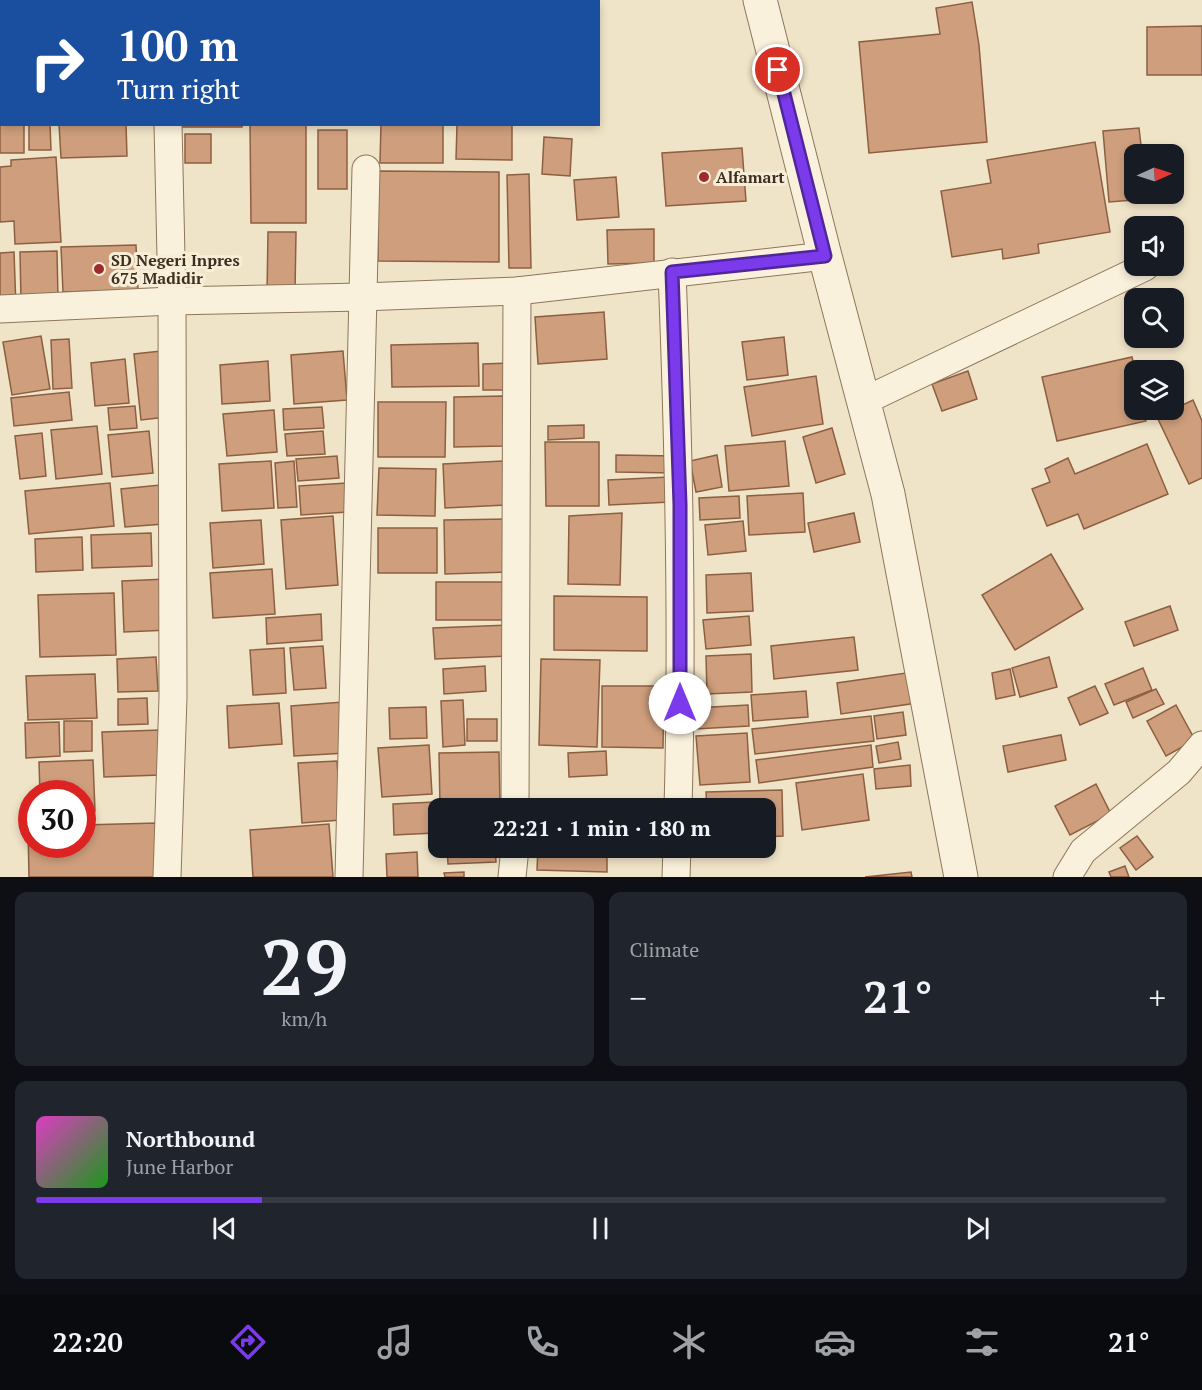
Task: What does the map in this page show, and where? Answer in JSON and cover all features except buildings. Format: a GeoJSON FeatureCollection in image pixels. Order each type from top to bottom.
{"type":"FeatureCollection","features":[{"type":"Feature","properties":{"kind":"street"},"geometry":{"type":"LineString","coordinates":[[760,0],[888,494],[961,877]]}},
{"type":"Feature","properties":{"kind":"street"},"geometry":{"type":"LineString","coordinates":[[167,877],[173,698],[172,302],[168,126]]}},
{"type":"Feature","properties":{"kind":"street"},"geometry":{"type":"LineString","coordinates":[[350,877],[366,169]]}},
{"type":"Feature","properties":{"kind":"street"},"geometry":{"type":"LineString","coordinates":[[0,309],[517,291],[825,256]]}},
{"type":"Feature","properties":{"kind":"street"},"geometry":{"type":"LineString","coordinates":[[672,272],[681,567],[678,798]]}},
{"type":"Feature","properties":{"kind":"street"},"geometry":{"type":"LineString","coordinates":[[864,401],[1126,276]]}},
{"type":"Feature","properties":{"kind":"street"},"geometry":{"type":"LineString","coordinates":[[515,798],[517,291]]}},
{"type":"Feature","properties":{"kind":"street"},"geometry":{"type":"LineString","coordinates":[[1067,877],[1083,851],[1179,772],[1202,745]]}},
{"type":"Feature","properties":{"kind":"street"},"geometry":{"type":"LineString","coordinates":[[512,877],[513,858]]}},
{"type":"Feature","properties":{"kind":"street"},"geometry":{"type":"LineString","coordinates":[[676,877],[677,858]]}},
{"type":"Feature","properties":{"kind":"place","name":"Alfamart"},"geometry":{"type":"Point","coordinates":[704,177]}},
{"type":"Feature","properties":{"kind":"place","name":"SD Negeri Inpres 675 Madidir"},"geometry":{"type":"Point","coordinates":[99,269]}},
{"type":"Feature","properties":{"kind":"route"},"geometry":{"type":"LineString","coordinates":[[680,703],[679,443],[672,272],[825,256],[778,70]]}}]}
